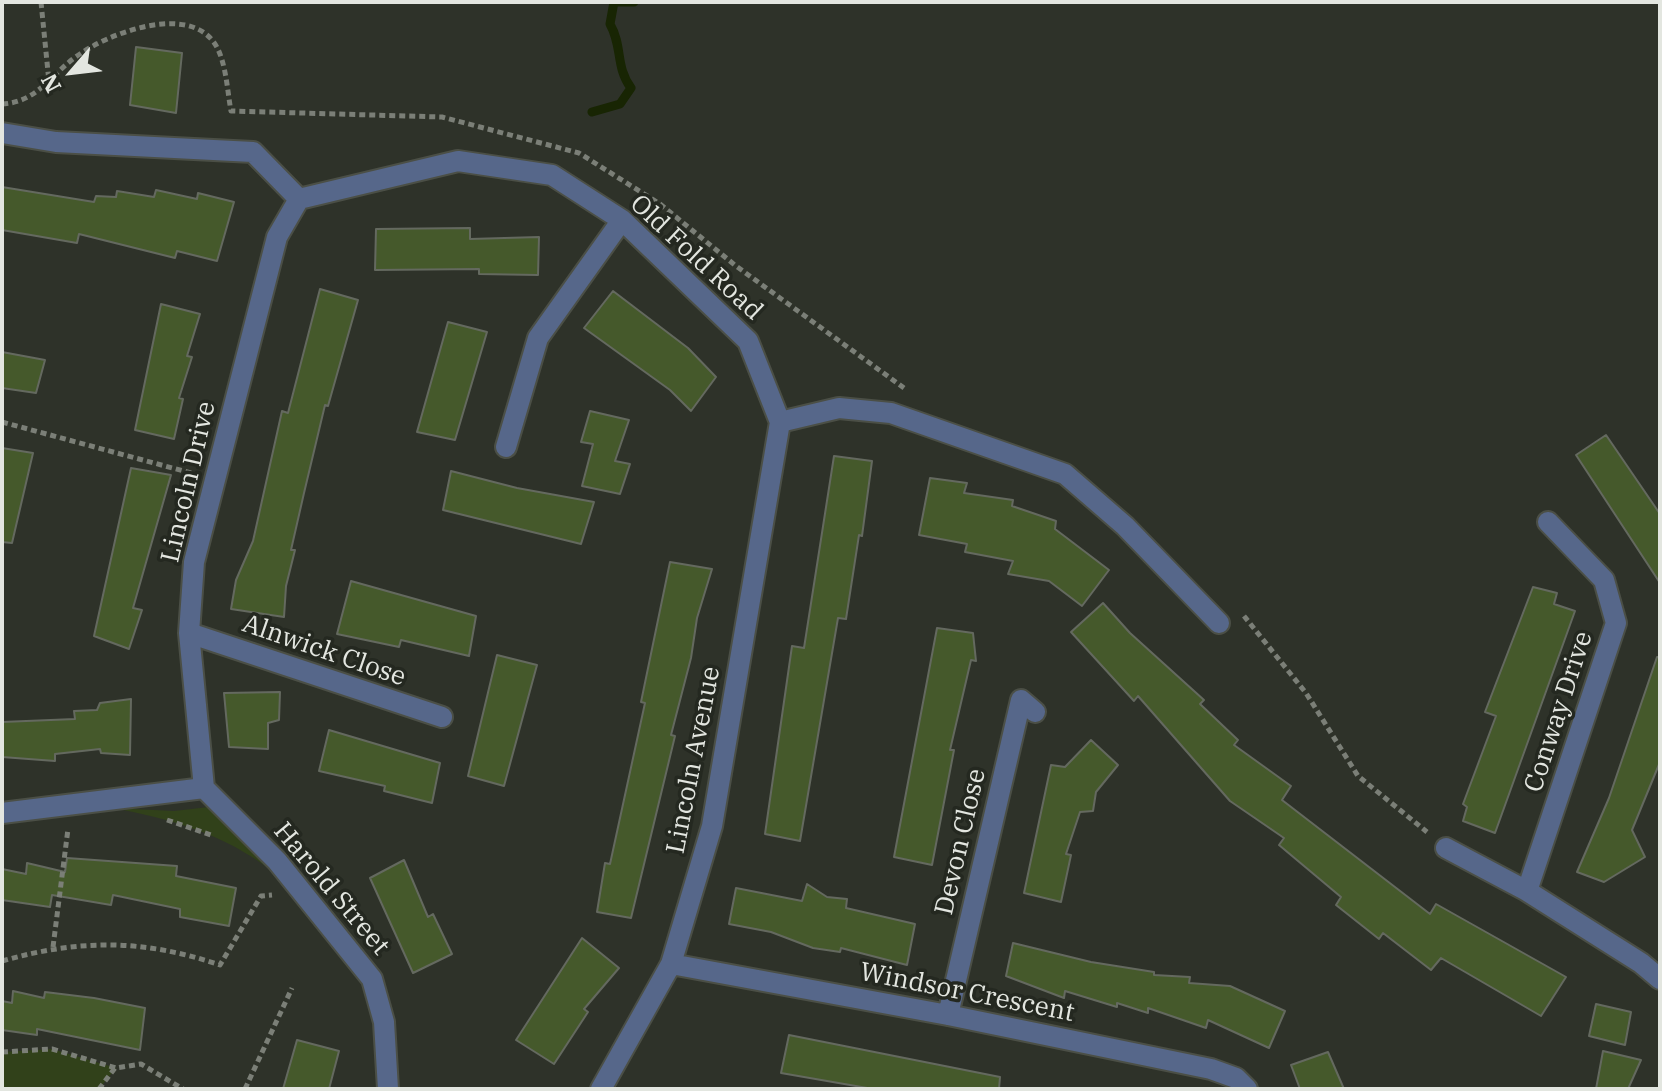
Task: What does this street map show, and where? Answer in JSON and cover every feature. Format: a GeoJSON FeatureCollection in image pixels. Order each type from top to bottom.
{"type":"FeatureCollection","features":[{"type":"Feature","properties":{"kind":"street"},"geometry":{"type":"LineString","coordinates":[[2,133],[56,142],[253,152],[299,199]]}},
{"type":"Feature","properties":{"kind":"street","name":"Old Fold Road"},"geometry":{"type":"LineString","coordinates":[[299,199],[458,161],[552,175],[622,220],[748,341],[780,422]]}},
{"type":"Feature","properties":{"kind":"street","name":"Lincoln Drive"},"geometry":{"type":"LineString","coordinates":[[204,788],[189,633],[194,562],[277,237],[299,199]]}},
{"type":"Feature","properties":{"kind":"street"},"geometry":{"type":"LineString","coordinates":[[506,447],[538,338],[622,220]]}},
{"type":"Feature","properties":{"kind":"street"},"geometry":{"type":"LineString","coordinates":[[780,422],[839,408],[891,413],[1065,474],[1125,526],[1219,623]]}},
{"type":"Feature","properties":{"kind":"street","name":"Lincoln Avenue"},"geometry":{"type":"LineString","coordinates":[[601,1089],[671,964],[712,826],[780,422]]}},
{"type":"Feature","properties":{"kind":"street","name":"Conway Drive"},"geometry":{"type":"LineString","coordinates":[[1527,891],[1616,623],[1604,580],[1548,522]]}},
{"type":"Feature","properties":{"kind":"street","name":"Alnwick Close"},"geometry":{"type":"LineString","coordinates":[[189,633],[442,717]]}},
{"type":"Feature","properties":{"kind":"street","name":"Devon Close"},"geometry":{"type":"LineString","coordinates":[[948,1015],[1021,700],[1035,712]]}},
{"type":"Feature","properties":{"kind":"street"},"geometry":{"type":"LineString","coordinates":[[2,813],[204,788]]}},
{"type":"Feature","properties":{"kind":"street","name":"Harold Street"},"geometry":{"type":"LineString","coordinates":[[204,788],[277,861],[372,979],[384,1022],[388,1089]]}},
{"type":"Feature","properties":{"kind":"street"},"geometry":{"type":"LineString","coordinates":[[1446,848],[1527,891],[1641,963],[1660,979]]}},
{"type":"Feature","properties":{"kind":"street","name":"Windsor Crescent"},"geometry":{"type":"LineString","coordinates":[[671,964],[948,1015],[1211,1069],[1236,1078],[1247,1089]]}},
{"type":"Feature","properties":{"kind":"path"},"geometry":{"type":"LineString","coordinates":[[41,2],[49,83]]}},
{"type":"Feature","properties":{"kind":"path"},"geometry":{"type":"LineString","coordinates":[[2,422],[215,479]]}},
{"type":"Feature","properties":{"kind":"path"},"geometry":{"type":"LineString","coordinates":[[53,947],[71,804]]}},
{"type":"Feature","properties":{"kind":"path"},"geometry":{"type":"LineString","coordinates":[[153,815],[228,842]]}},
{"type":"Feature","properties":{"kind":"path"},"geometry":{"type":"LineString","coordinates":[[2,961],[53,947],[110,942],[191,955],[220,965],[261,896],[276,894]]}},
{"type":"Feature","properties":{"kind":"path"},"geometry":{"type":"LineString","coordinates":[[245,1089],[292,988]]}},
{"type":"Feature","properties":{"kind":"path"},"geometry":{"type":"LineString","coordinates":[[2,1052],[52,1049],[116,1068],[141,1064],[183,1089]]}},
{"type":"Feature","properties":{"kind":"path"},"geometry":{"type":"LineString","coordinates":[[99,1089],[116,1068]]}},
{"type":"Feature","properties":{"kind":"green space"},"geometry":{"type":"Polygon","coordinates":[[[209,807],[272,871],[235,847],[196,830],[156,817],[112,808],[174,811],[209,807]]]}},
{"type":"Feature","properties":{"kind":"green space"},"geometry":{"type":"Polygon","coordinates":[[[52,1049],[116,1068],[99,1089],[2,1089],[2,1052],[52,1049]]]}},
{"type":"Feature","properties":{"kind":"building"},"geometry":{"type":"Polygon","coordinates":[[[136,47],[182,53],[176,113],[130,105],[136,47]]]}},
{"type":"Feature","properties":{"kind":"building"},"geometry":{"type":"Polygon","coordinates":[[[2,187],[94,202],[96,196],[116,197],[117,191],[154,197],[156,190],[197,199],[198,193],[234,202],[217,261],[177,251],[175,258],[79,234],[77,243],[2,230],[2,187]]]}},
{"type":"Feature","properties":{"kind":"building"},"geometry":{"type":"Polygon","coordinates":[[[470,228],[470,239],[539,237],[538,275],[479,274],[479,269],[375,270],[376,229],[470,228]]]}},
{"type":"Feature","properties":{"kind":"building"},"geometry":{"type":"Polygon","coordinates":[[[320,289],[358,300],[328,406],[325,405],[304,493],[291,550],[295,550],[286,586],[284,617],[231,609],[236,580],[253,541],[282,411],[288,413],[320,289]]]}},
{"type":"Feature","properties":{"kind":"building"},"geometry":{"type":"Polygon","coordinates":[[[613,291],[688,348],[716,377],[691,411],[670,390],[584,328],[613,291]]]}},
{"type":"Feature","properties":{"kind":"building"},"geometry":{"type":"Polygon","coordinates":[[[161,304],[200,314],[187,356],[192,357],[179,398],[183,399],[174,439],[135,430],[161,304]]]}},
{"type":"Feature","properties":{"kind":"building"},"geometry":{"type":"Polygon","coordinates":[[[448,322],[487,332],[455,440],[417,432],[448,322]]]}},
{"type":"Feature","properties":{"kind":"building"},"geometry":{"type":"Polygon","coordinates":[[[2,352],[45,360],[36,393],[2,388],[2,352]]]}},
{"type":"Feature","properties":{"kind":"building"},"geometry":{"type":"Polygon","coordinates":[[[590,411],[629,420],[615,461],[630,464],[620,494],[582,486],[593,444],[581,442],[590,411]]]}},
{"type":"Feature","properties":{"kind":"building"},"geometry":{"type":"Polygon","coordinates":[[[1606,435],[1660,514],[1660,583],[1576,455],[1606,435]]]}},
{"type":"Feature","properties":{"kind":"building"},"geometry":{"type":"Polygon","coordinates":[[[2,448],[33,453],[12,543],[2,542],[2,448]]]}},
{"type":"Feature","properties":{"kind":"building"},"geometry":{"type":"Polygon","coordinates":[[[834,456],[872,461],[846,619],[838,618],[800,841],[765,834],[792,646],[804,648],[834,456]]]}},
{"type":"Feature","properties":{"kind":"building"},"geometry":{"type":"Polygon","coordinates":[[[131,468],[171,475],[133,608],[142,610],[129,649],[94,636],[131,468]]]}},
{"type":"Feature","properties":{"kind":"building"},"geometry":{"type":"Polygon","coordinates":[[[451,471],[517,488],[594,502],[581,544],[443,510],[451,471]]]}},
{"type":"Feature","properties":{"kind":"building"},"geometry":{"type":"Polygon","coordinates":[[[930,478],[967,483],[964,493],[1013,500],[1012,506],[1056,521],[1055,529],[1109,570],[1082,606],[1049,581],[1008,574],[1013,561],[965,552],[967,544],[919,535],[930,478]]]}},
{"type":"Feature","properties":{"kind":"building"},"geometry":{"type":"Polygon","coordinates":[[[670,562],[712,569],[697,618],[691,658],[671,735],[675,736],[631,918],[597,912],[605,863],[610,864],[645,703],[641,702],[670,562]]]}},
{"type":"Feature","properties":{"kind":"building"},"geometry":{"type":"Polygon","coordinates":[[[351,581],[476,616],[469,656],[401,640],[399,647],[337,634],[351,581]]]}},
{"type":"Feature","properties":{"kind":"building"},"geometry":{"type":"Polygon","coordinates":[[[1533,587],[1557,593],[1554,604],[1575,611],[1495,833],[1463,821],[1467,807],[1463,804],[1496,716],[1485,712],[1533,587]]]}},
{"type":"Feature","properties":{"kind":"building"},"geometry":{"type":"Polygon","coordinates":[[[1103,603],[1130,633],[1204,700],[1200,704],[1238,740],[1234,745],[1291,786],[1282,800],[1430,914],[1436,904],[1566,977],[1541,1016],[1441,958],[1431,970],[1383,933],[1379,939],[1336,905],[1341,897],[1279,845],[1284,838],[1230,801],[1138,696],[1134,701],[1071,632],[1103,603]]]}},
{"type":"Feature","properties":{"kind":"building"},"geometry":{"type":"Polygon","coordinates":[[[937,628],[973,633],[976,661],[971,660],[950,750],[954,750],[932,865],[894,857],[937,628]]]}},
{"type":"Feature","properties":{"kind":"building"},"geometry":{"type":"Polygon","coordinates":[[[497,655],[537,665],[504,786],[468,776],[497,655]]]}},
{"type":"Feature","properties":{"kind":"building"},"geometry":{"type":"Polygon","coordinates":[[[1657,657],[1660,657],[1660,762],[1632,830],[1645,857],[1604,882],[1577,872],[1609,798],[1657,657]]]}},
{"type":"Feature","properties":{"kind":"building"},"geometry":{"type":"Polygon","coordinates":[[[280,692],[279,720],[268,723],[268,749],[229,747],[224,693],[280,692]]]}},
{"type":"Feature","properties":{"kind":"building"},"geometry":{"type":"Polygon","coordinates":[[[131,699],[130,755],[101,753],[100,749],[55,754],[55,761],[2,757],[2,722],[75,719],[74,711],[97,710],[100,703],[131,699]]]}},
{"type":"Feature","properties":{"kind":"building"},"geometry":{"type":"Polygon","coordinates":[[[329,730],[440,763],[432,803],[384,791],[385,786],[319,771],[329,730]]]}},
{"type":"Feature","properties":{"kind":"building"},"geometry":{"type":"Polygon","coordinates":[[[1091,740],[1118,765],[1096,792],[1093,811],[1080,812],[1066,854],[1071,855],[1061,902],[1024,893],[1051,765],[1065,767],[1091,740]]]}},
{"type":"Feature","properties":{"kind":"building"},"geometry":{"type":"Polygon","coordinates":[[[67,858],[177,866],[176,876],[236,888],[229,926],[180,917],[180,909],[113,895],[111,905],[52,895],[50,907],[2,900],[2,869],[26,874],[27,863],[65,872],[67,858]]]}},
{"type":"Feature","properties":{"kind":"building"},"geometry":{"type":"Polygon","coordinates":[[[404,860],[428,917],[433,914],[452,954],[413,973],[370,878],[404,860]]]}},
{"type":"Feature","properties":{"kind":"building"},"geometry":{"type":"Polygon","coordinates":[[[807,884],[827,897],[847,899],[846,908],[915,924],[907,965],[841,948],[840,952],[813,948],[771,932],[729,924],[736,888],[802,901],[807,884]]]}},
{"type":"Feature","properties":{"kind":"building"},"geometry":{"type":"Polygon","coordinates":[[[582,938],[619,968],[584,1009],[588,1012],[554,1064],[516,1040],[582,938]]]}},
{"type":"Feature","properties":{"kind":"building"},"geometry":{"type":"Polygon","coordinates":[[[1013,943],[1091,962],[1154,972],[1154,975],[1190,977],[1189,983],[1230,986],[1285,1011],[1269,1048],[1208,1020],[1206,1028],[1148,1008],[1148,1013],[1117,1003],[1117,1007],[1065,991],[1064,998],[1006,976],[1013,943]]]}},
{"type":"Feature","properties":{"kind":"building"},"geometry":{"type":"Polygon","coordinates":[[[13,991],[44,998],[45,992],[94,998],[145,1008],[140,1050],[37,1029],[37,1035],[2,1030],[2,1001],[12,1003],[13,991]]]}},
{"type":"Feature","properties":{"kind":"building"},"geometry":{"type":"Polygon","coordinates":[[[1596,1004],[1631,1012],[1625,1045],[1589,1036],[1596,1004]]]}},
{"type":"Feature","properties":{"kind":"building"},"geometry":{"type":"Polygon","coordinates":[[[789,1035],[1000,1077],[999,1089],[873,1089],[781,1073],[789,1035]]]}},
{"type":"Feature","properties":{"kind":"building"},"geometry":{"type":"Polygon","coordinates":[[[297,1040],[339,1051],[329,1089],[283,1089],[297,1040]]]}},
{"type":"Feature","properties":{"kind":"building"},"geometry":{"type":"Polygon","coordinates":[[[1603,1051],[1641,1060],[1628,1089],[1596,1089],[1603,1051]]]}},
{"type":"Feature","properties":{"kind":"building"},"geometry":{"type":"Polygon","coordinates":[[[1328,1052],[1344,1089],[1300,1089],[1291,1065],[1328,1052]]]}},
{"type":"Feature","properties":{"kind":"waterway"},"geometry":{"type":"LineString","coordinates":[[592,112],[620,104],[631,88],[623,72],[610,24],[614,2],[634,2]]}}]}
